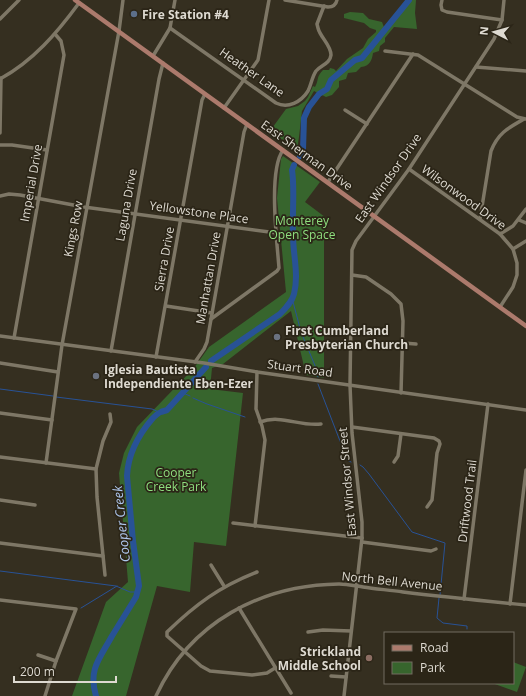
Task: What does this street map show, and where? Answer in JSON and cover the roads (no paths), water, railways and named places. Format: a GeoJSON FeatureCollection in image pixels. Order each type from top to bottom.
{"type":"FeatureCollection","features":[{"type":"Feature","properties":{"kind":"main road","name":"East Sherman Drive"},"geometry":{"type":"LineString","coordinates":[[77,1],[526,326]]}},
{"type":"Feature","properties":{"kind":"street"},"geometry":{"type":"LineString","coordinates":[[0,19],[19,0]]}},
{"type":"Feature","properties":{"kind":"street","name":"Kings Row"},"geometry":{"type":"LineString","coordinates":[[46,463],[62,344],[119,31],[122,0]]}},
{"type":"Feature","properties":{"kind":"street"},"geometry":{"type":"LineString","coordinates":[[153,56],[170,28],[175,0]]}},
{"type":"Feature","properties":{"kind":"street"},"geometry":{"type":"LineString","coordinates":[[224,108],[258,60],[269,0]]}},
{"type":"Feature","properties":{"kind":"street"},"geometry":{"type":"LineString","coordinates":[[285,0],[324,6],[332,6],[335,4],[336,0]]}},
{"type":"Feature","properties":{"kind":"street"},"geometry":{"type":"LineString","coordinates":[[442,0],[442,10],[447,12],[502,20]]}},
{"type":"Feature","properties":{"kind":"street","name":"East Windsor Drive"},"geometry":{"type":"LineString","coordinates":[[350,385],[352,250],[356,241],[409,169],[494,39],[502,20],[504,0]]}},
{"type":"Feature","properties":{"kind":"street"},"geometry":{"type":"LineString","coordinates":[[0,133],[1,79],[30,58],[55,34],[77,1]]}},
{"type":"Feature","properties":{"kind":"street","name":"Heather Lane"},"geometry":{"type":"LineString","coordinates":[[170,28],[279,105],[291,105],[302,98],[308,91],[316,71],[329,61],[329,48],[317,24],[324,6]]}},
{"type":"Feature","properties":{"kind":"street","name":"Imperial Drive"},"geometry":{"type":"LineString","coordinates":[[14,338],[64,55],[61,41],[55,34]]}},
{"type":"Feature","properties":{"kind":"street"},"geometry":{"type":"LineString","coordinates":[[385,51],[418,55],[517,117],[525,119]]}},
{"type":"Feature","properties":{"kind":"street"},"geometry":{"type":"LineString","coordinates":[[328,182],[413,54]]}},
{"type":"Feature","properties":{"kind":"street","name":"Laguna Drive"},"geometry":{"type":"LineString","coordinates":[[111,351],[163,63]]}},
{"type":"Feature","properties":{"kind":"street"},"geometry":{"type":"LineString","coordinates":[[476,67],[526,72]]}},
{"type":"Feature","properties":{"kind":"street","name":"Sierra Drive"},"geometry":{"type":"LineString","coordinates":[[156,357],[202,100],[205,94]]}},
{"type":"Feature","properties":{"kind":"street"},"geometry":{"type":"LineString","coordinates":[[345,110],[367,124]]}},
{"type":"Feature","properties":{"kind":"street"},"geometry":{"type":"LineString","coordinates":[[480,219],[491,151],[494,142],[505,129],[525,119]]}},
{"type":"Feature","properties":{"kind":"street","name":"Manhattan Drive"},"geometry":{"type":"LineString","coordinates":[[195,362],[207,342],[244,132],[247,124]]}},
{"type":"Feature","properties":{"kind":"street"},"geometry":{"type":"LineString","coordinates":[[0,145],[12,145],[47,150]]}},
{"type":"Feature","properties":{"kind":"street"},"geometry":{"type":"LineString","coordinates":[[211,319],[279,268],[274,198],[278,157],[283,150]]}},
{"type":"Feature","properties":{"kind":"street","name":"Wilsonwood Drive"},"geometry":{"type":"LineString","coordinates":[[409,169],[500,234],[513,249],[517,263],[517,275],[513,287],[500,307]]}},
{"type":"Feature","properties":{"kind":"street","name":"Yellowstone Place"},"geometry":{"type":"LineString","coordinates":[[0,196],[9,194],[88,207],[277,232]]}},
{"type":"Feature","properties":{"kind":"street"},"geometry":{"type":"LineString","coordinates":[[500,234],[514,226],[526,209]]}},
{"type":"Feature","properties":{"kind":"street"},"geometry":{"type":"LineString","coordinates":[[519,220],[526,223]]}},
{"type":"Feature","properties":{"kind":"street"},"geometry":{"type":"LineString","coordinates":[[513,249],[526,240]]}},
{"type":"Feature","properties":{"kind":"street"},"geometry":{"type":"LineString","coordinates":[[352,275],[366,277],[391,294],[400,304],[403,321],[401,393]]}},
{"type":"Feature","properties":{"kind":"street"},"geometry":{"type":"LineString","coordinates":[[166,306],[212,313]]}},
{"type":"Feature","properties":{"kind":"street","name":"Stuart Road"},"geometry":{"type":"LineString","coordinates":[[0,336],[195,362],[526,410]]}},
{"type":"Feature","properties":{"kind":"street"},"geometry":{"type":"LineString","coordinates":[[403,343],[416,344]]}},
{"type":"Feature","properties":{"kind":"street"},"geometry":{"type":"LineString","coordinates":[[0,364],[58,372]]}},
{"type":"Feature","properties":{"kind":"street"},"geometry":{"type":"LineString","coordinates":[[255,526],[265,440],[256,409],[257,372]]}},
{"type":"Feature","properties":{"kind":"street","name":"East Windsor Street"},"geometry":{"type":"LineString","coordinates":[[344,696],[362,542],[362,522],[352,427],[350,385]]}},
{"type":"Feature","properties":{"kind":"street","name":"Driftwood Trail"},"geometry":{"type":"LineString","coordinates":[[464,599],[488,404]]}},
{"type":"Feature","properties":{"kind":"street"},"geometry":{"type":"LineString","coordinates":[[0,413],[52,420]]}},
{"type":"Feature","properties":{"kind":"street"},"geometry":{"type":"LineString","coordinates":[[105,575],[96,496],[96,469],[103,441],[111,422],[110,414]]}},
{"type":"Feature","properties":{"kind":"street"},"geometry":{"type":"LineString","coordinates":[[260,422],[272,419],[310,425],[321,424]]}},
{"type":"Feature","properties":{"kind":"street"},"geometry":{"type":"LineString","coordinates":[[352,427],[434,438],[439,441],[440,444],[437,452],[432,500],[427,507]]}},
{"type":"Feature","properties":{"kind":"street"},"geometry":{"type":"LineString","coordinates":[[394,462],[398,456],[401,434]]}},
{"type":"Feature","properties":{"kind":"street"},"geometry":{"type":"LineString","coordinates":[[0,457],[96,469]]}},
{"type":"Feature","properties":{"kind":"street"},"geometry":{"type":"LineString","coordinates":[[510,604],[526,470]]}},
{"type":"Feature","properties":{"kind":"street"},"geometry":{"type":"LineString","coordinates":[[0,500],[35,505]]}},
{"type":"Feature","properties":{"kind":"street"},"geometry":{"type":"LineString","coordinates":[[233,523],[362,538]]}},
{"type":"Feature","properties":{"kind":"street"},"geometry":{"type":"LineString","coordinates":[[362,542],[431,551],[436,549]]}},
{"type":"Feature","properties":{"kind":"street"},"geometry":{"type":"LineString","coordinates":[[0,543],[103,556]]}},
{"type":"Feature","properties":{"kind":"street"},"geometry":{"type":"LineString","coordinates":[[211,565],[224,586]]}},
{"type":"Feature","properties":{"kind":"street"},"geometry":{"type":"LineString","coordinates":[[257,572],[224,586],[201,601],[167,632],[167,636],[201,666],[210,671],[252,675],[268,673],[275,668]]}},
{"type":"Feature","properties":{"kind":"street","name":"North Bell Avenue"},"geometry":{"type":"LineString","coordinates":[[156,696],[168,675],[185,652],[212,626],[239,608],[258,598],[293,589],[340,584],[434,596],[526,605]]}},
{"type":"Feature","properties":{"kind":"street"},"geometry":{"type":"LineString","coordinates":[[0,600],[76,609],[56,661],[45,696]]}},
{"type":"Feature","properties":{"kind":"street"},"geometry":{"type":"LineString","coordinates":[[239,608],[291,693]]}},
{"type":"Feature","properties":{"kind":"street"},"geometry":{"type":"LineString","coordinates":[[308,632],[335,630],[351,631]]}},
{"type":"Feature","properties":{"kind":"street"},"geometry":{"type":"LineString","coordinates":[[38,655],[56,661]]}},
{"type":"Feature","properties":{"kind":"street"},"geometry":{"type":"LineString","coordinates":[[331,676],[346,677]]}},
{"type":"Feature","properties":{"kind":"waterway","name":"Cooper Creek"},"geometry":{"type":"LineString","coordinates":[[300,156],[303,150],[304,118],[309,107],[319,94],[327,89],[331,80],[355,60],[362,58],[409,0]]}},
{"type":"Feature","properties":{"kind":"waterway","name":"Cooper Creek"},"geometry":{"type":"LineString","coordinates":[[211,361],[280,314],[293,297],[296,279],[293,242],[292,170],[294,165]]}},
{"type":"Feature","properties":{"kind":"waterway"},"geometry":{"type":"LineString","coordinates":[[292,298],[301,332],[316,368],[318,377]]}},
{"type":"Feature","properties":{"kind":"waterway","name":"Cooper Creek"},"geometry":{"type":"LineString","coordinates":[[96,696],[93,678],[96,664],[136,597],[139,586],[127,476],[132,452],[143,431],[153,418],[159,413],[167,410],[206,367]]}},
{"type":"Feature","properties":{"kind":"waterway"},"geometry":{"type":"LineString","coordinates":[[318,384],[347,460],[351,462]]}},
{"type":"Feature","properties":{"kind":"waterway"},"geometry":{"type":"LineString","coordinates":[[0,389],[53,396]]}},
{"type":"Feature","properties":{"kind":"waterway"},"geometry":{"type":"LineString","coordinates":[[183,393],[190,396]]}},
{"type":"Feature","properties":{"kind":"waterway"},"geometry":{"type":"LineString","coordinates":[[56,397],[152,409],[159,412]]}},
{"type":"Feature","properties":{"kind":"waterway"},"geometry":{"type":"LineString","coordinates":[[193,398],[245,417]]}},
{"type":"Feature","properties":{"kind":"waterway"},"geometry":{"type":"LineString","coordinates":[[360,465],[369,474],[412,532],[445,543],[440,595]]}},
{"type":"Feature","properties":{"kind":"waterway"},"geometry":{"type":"LineString","coordinates":[[0,571],[116,586],[130,592],[138,592]]}},
{"type":"Feature","properties":{"kind":"waterway"},"geometry":{"type":"LineString","coordinates":[[81,608],[117,586]]}},
{"type":"Feature","properties":{"kind":"waterway"},"geometry":{"type":"LineString","coordinates":[[439,598],[437,618],[443,623],[467,626],[467,629]]}},
{"type":"Feature","properties":{"kind":"place","name":"Fire Station #4"},"geometry":{"type":"Point","coordinates":[134,14]}},
{"type":"Feature","properties":{"kind":"place","name":"First Cumberland Presbyterian Church"},"geometry":{"type":"Point","coordinates":[277,337]}},
{"type":"Feature","properties":{"kind":"place","name":"Iglesia Bautista Independiente Eben-Ezer"},"geometry":{"type":"Point","coordinates":[96,376]}},
{"type":"Feature","properties":{"kind":"place","name":"Strickland Middle School"},"geometry":{"type":"Point","coordinates":[369,658]}},
{"type":"Feature","properties":{"kind":"park label","name":"Monterey Open Space"},"geometry":{"type":"Point","coordinates":[302,227]}},
{"type":"Feature","properties":{"kind":"park label","name":"Cooper Creek Park"},"geometry":{"type":"Point","coordinates":[176,479]}}]}
